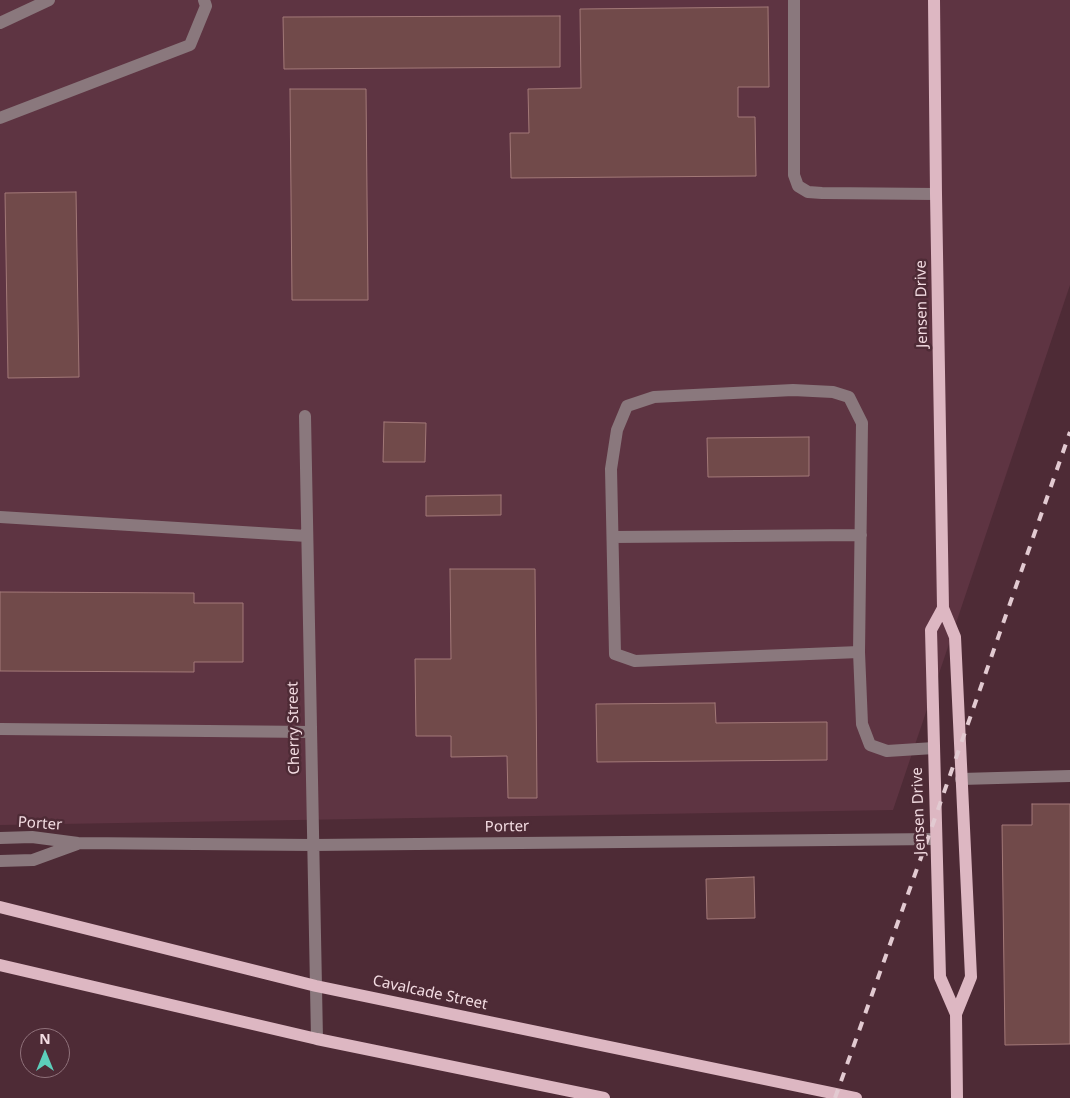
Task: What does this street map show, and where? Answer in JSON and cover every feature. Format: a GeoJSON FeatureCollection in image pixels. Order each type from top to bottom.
{"type":"FeatureCollection","features":[{"type":"Feature","properties":{"kind":"main road","name":"Jensen Drive"},"geometry":{"type":"LineString","coordinates":[[934,0],[943,608],[955,637],[971,977],[956,1014]]}},
{"type":"Feature","properties":{"kind":"main road","name":"Jensen Drive"},"geometry":{"type":"LineString","coordinates":[[943,608],[931,630],[936,839],[940,977],[956,1014],[957,1098]]}},
{"type":"Feature","properties":{"kind":"main road","name":"Cavalcade Street"},"geometry":{"type":"LineString","coordinates":[[0,907],[316,986],[856,1098]]}},
{"type":"Feature","properties":{"kind":"main road"},"geometry":{"type":"LineString","coordinates":[[0,965],[317,1039],[604,1098]]}},
{"type":"Feature","properties":{"kind":"street"},"geometry":{"type":"LineString","coordinates":[[0,22],[49,0]]}},
{"type":"Feature","properties":{"kind":"street"},"geometry":{"type":"LineString","coordinates":[[0,118],[190,45],[206,6],[204,0]]}},
{"type":"Feature","properties":{"kind":"street"},"geometry":{"type":"LineString","coordinates":[[794,0],[794,175],[798,186],[808,192],[822,193],[936,194]]}},
{"type":"Feature","properties":{"kind":"street"},"geometry":{"type":"LineString","coordinates":[[859,652],[635,661],[615,654],[611,469],[617,430],[627,406],[654,397],[793,390],[833,392],[849,397],[862,424],[859,652],[862,724],[870,745],[886,751],[934,748]]}},
{"type":"Feature","properties":{"kind":"street","name":"Cherry Street"},"geometry":{"type":"LineString","coordinates":[[305,416],[317,1039]]}},
{"type":"Feature","properties":{"kind":"street"},"geometry":{"type":"LineString","coordinates":[[0,517],[307,536]]}},
{"type":"Feature","properties":{"kind":"street"},"geometry":{"type":"LineString","coordinates":[[612,537],[861,535]]}},
{"type":"Feature","properties":{"kind":"street"},"geometry":{"type":"LineString","coordinates":[[0,729],[311,732]]}},
{"type":"Feature","properties":{"kind":"street"},"geometry":{"type":"LineString","coordinates":[[961,779],[1070,776]]}},
{"type":"Feature","properties":{"kind":"street","name":"Porter"},"geometry":{"type":"LineString","coordinates":[[0,838],[32,837],[78,843],[313,846],[936,839]]}},
{"type":"Feature","properties":{"kind":"street","name":"Porter"},"geometry":{"type":"LineString","coordinates":[[0,861],[33,860],[78,843]]}},
{"type":"Feature","properties":{"kind":"shaded area"},"geometry":{"type":"Polygon","coordinates":[[[0,0],[1070,0],[1070,285],[893,810],[0,825],[0,0]]]}},
{"type":"Feature","properties":{"kind":"building"},"geometry":{"type":"Polygon","coordinates":[[[768,7],[769,87],[738,87],[738,117],[755,117],[756,176],[511,178],[510,133],[529,133],[528,89],[581,88],[580,9],[768,7]]]}},
{"type":"Feature","properties":{"kind":"building"},"geometry":{"type":"Polygon","coordinates":[[[560,16],[560,67],[284,69],[283,17],[560,16]]]}},
{"type":"Feature","properties":{"kind":"building"},"geometry":{"type":"Polygon","coordinates":[[[290,89],[366,89],[368,300],[292,300],[290,89]]]}},
{"type":"Feature","properties":{"kind":"building"},"geometry":{"type":"Polygon","coordinates":[[[76,192],[79,377],[8,378],[5,193],[76,192]]]}},
{"type":"Feature","properties":{"kind":"building"},"geometry":{"type":"Polygon","coordinates":[[[384,422],[426,423],[425,462],[383,462],[384,422]]]}},
{"type":"Feature","properties":{"kind":"building"},"geometry":{"type":"Polygon","coordinates":[[[809,437],[809,476],[708,477],[707,438],[809,437]]]}},
{"type":"Feature","properties":{"kind":"building"},"geometry":{"type":"Polygon","coordinates":[[[501,495],[501,515],[426,516],[426,496],[501,495]]]}},
{"type":"Feature","properties":{"kind":"building"},"geometry":{"type":"Polygon","coordinates":[[[450,569],[535,569],[537,798],[508,798],[507,756],[451,757],[451,736],[416,736],[415,659],[451,659],[450,569]]]}},
{"type":"Feature","properties":{"kind":"building"},"geometry":{"type":"Polygon","coordinates":[[[0,592],[194,593],[194,603],[243,603],[243,662],[194,662],[194,672],[0,671],[0,592]]]}},
{"type":"Feature","properties":{"kind":"building"},"geometry":{"type":"Polygon","coordinates":[[[715,703],[716,723],[827,722],[827,760],[597,762],[596,704],[715,703]]]}},
{"type":"Feature","properties":{"kind":"building"},"geometry":{"type":"Polygon","coordinates":[[[1032,804],[1070,804],[1070,1044],[1005,1045],[1002,825],[1032,825],[1032,804]]]}},
{"type":"Feature","properties":{"kind":"building"},"geometry":{"type":"Polygon","coordinates":[[[754,877],[755,918],[707,919],[706,879],[754,877]]]}},
{"type":"Feature","properties":{"kind":"railway"},"geometry":{"type":"LineString","coordinates":[[835,1098],[1070,432]]}}]}
